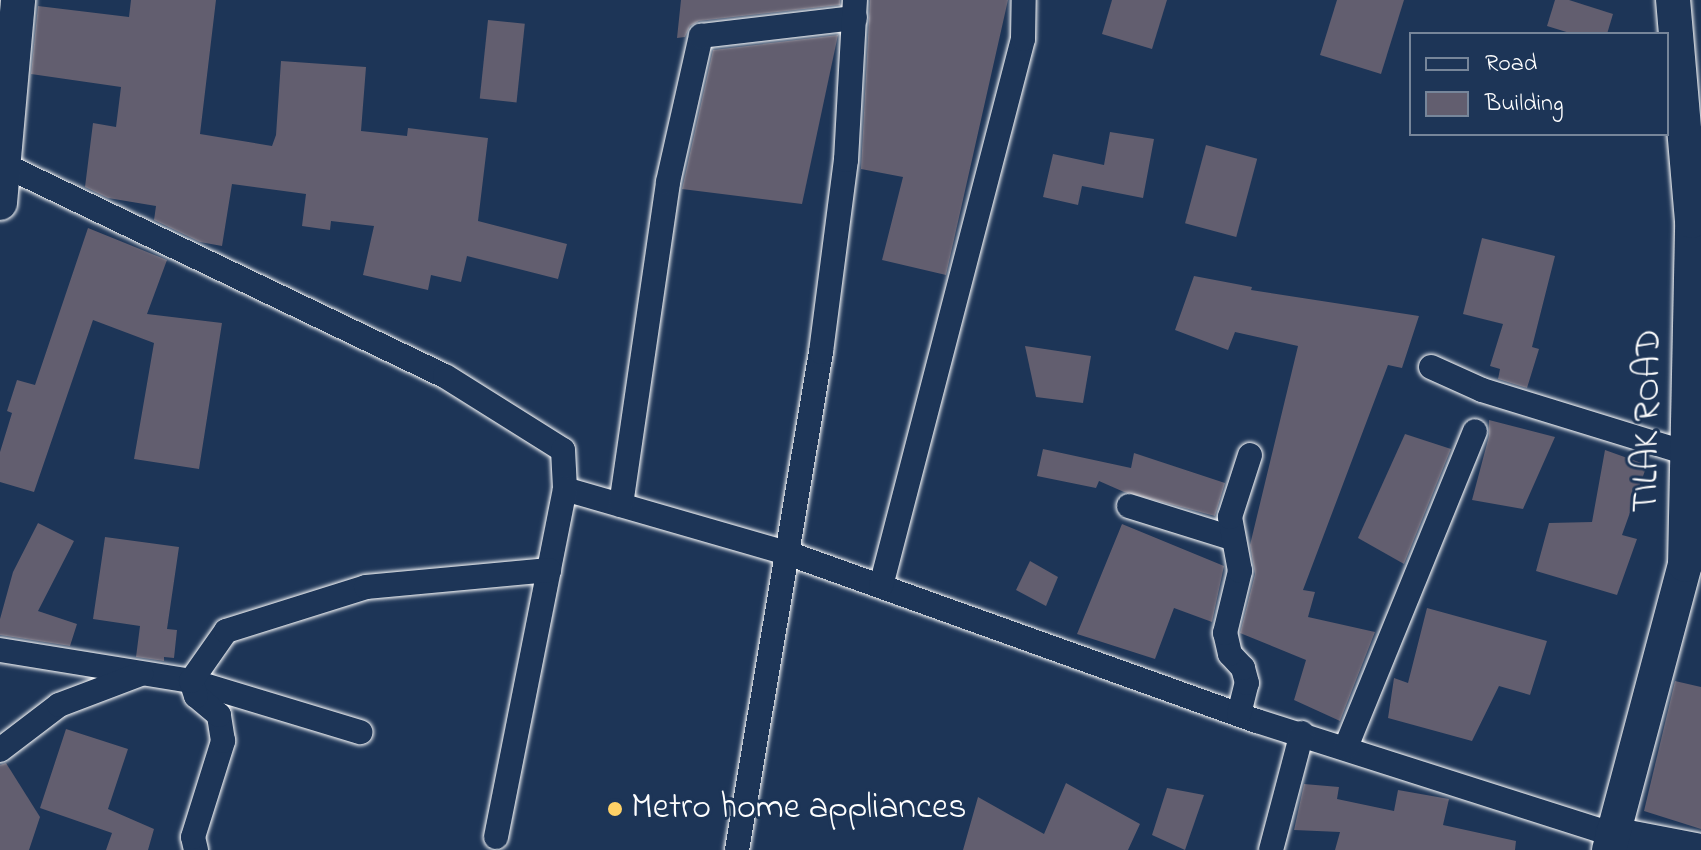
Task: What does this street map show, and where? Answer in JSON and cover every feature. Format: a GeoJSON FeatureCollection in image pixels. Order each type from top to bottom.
{"type":"FeatureCollection","features":[{"type":"Feature","properties":{"kind":"street"},"geometry":{"type":"LineString","coordinates":[[0,203],[18,0]]}},
{"type":"Feature","properties":{"kind":"street"},"geometry":{"type":"LineString","coordinates":[[881,586],[1023,39],[1024,0]]}},
{"type":"Feature","properties":{"kind":"street","name":"TILAK ROAD"},"geometry":{"type":"LineString","coordinates":[[1610,842],[1685,565],[1690,454],[1692,221],[1673,0]]}},
{"type":"Feature","properties":{"kind":"street"},"geometry":{"type":"LineString","coordinates":[[621,505],[668,182],[701,36],[855,9],[846,160],[790,554],[737,850]]}},
{"type":"Feature","properties":{"kind":"street"},"geometry":{"type":"LineString","coordinates":[[2,163],[445,376],[563,450],[565,489],[496,837]]}},
{"type":"Feature","properties":{"kind":"street"},"geometry":{"type":"LineString","coordinates":[[1431,367],[1482,390],[1690,454]]}},
{"type":"Feature","properties":{"kind":"street"},"geometry":{"type":"LineString","coordinates":[[1346,747],[1475,431]]}},
{"type":"Feature","properties":{"kind":"street"},"geometry":{"type":"LineString","coordinates":[[1239,714],[1247,683],[1243,668],[1230,654],[1225,633],[1240,571],[1230,517],[1250,455]]}},
{"type":"Feature","properties":{"kind":"street"},"geometry":{"type":"LineString","coordinates":[[565,489],[790,554],[1610,842],[1696,850]]}},
{"type":"Feature","properties":{"kind":"street"},"geometry":{"type":"LineString","coordinates":[[1129,506],[1232,538]]}},
{"type":"Feature","properties":{"kind":"street"},"geometry":{"type":"LineString","coordinates":[[191,681],[226,631],[366,587],[549,570]]}},
{"type":"Feature","properties":{"kind":"street"},"geometry":{"type":"LineString","coordinates":[[0,650],[191,681],[360,732]]}},
{"type":"Feature","properties":{"kind":"street"},"geometry":{"type":"LineString","coordinates":[[0,750],[59,705],[143,673]]}},
{"type":"Feature","properties":{"kind":"street"},"geometry":{"type":"LineString","coordinates":[[191,681],[196,696],[219,715],[223,741],[193,837],[196,850]]}},
{"type":"Feature","properties":{"kind":"street"},"geometry":{"type":"LineString","coordinates":[[1271,850],[1302,733]]}},
{"type":"Feature","properties":{"kind":"building"},"geometry":{"type":"Polygon","coordinates":[[[131,0],[216,0],[200,134],[272,146],[276,135],[281,61],[366,67],[361,131],[407,136],[408,128],[488,138],[478,221],[567,244],[558,279],[467,256],[461,282],[431,275],[428,290],[363,275],[374,226],[331,221],[330,230],[302,226],[306,194],[232,184],[222,246],[200,242],[154,220],[156,206],[108,198],[85,187],[93,123],[116,127],[121,87],[31,74],[38,6],[129,17],[131,0]]]}},
{"type":"Feature","properties":{"kind":"building"},"geometry":{"type":"Polygon","coordinates":[[[681,0],[840,0],[840,5],[699,21],[690,26],[685,37],[677,38],[681,0]]]}},
{"type":"Feature","properties":{"kind":"building"},"geometry":{"type":"Polygon","coordinates":[[[870,0],[1008,0],[946,275],[882,260],[903,177],[861,169],[870,0]]]}},
{"type":"Feature","properties":{"kind":"building"},"geometry":{"type":"Polygon","coordinates":[[[1112,0],[1167,0],[1152,49],[1102,34],[1112,0]]]}},
{"type":"Feature","properties":{"kind":"building"},"geometry":{"type":"Polygon","coordinates":[[[1337,0],[1404,0],[1381,74],[1320,55],[1337,0]]]}},
{"type":"Feature","properties":{"kind":"building"},"geometry":{"type":"Polygon","coordinates":[[[1555,0],[1569,0],[1613,14],[1608,32],[1566,32],[1547,26],[1555,0]]]}},
{"type":"Feature","properties":{"kind":"building"},"geometry":{"type":"Polygon","coordinates":[[[488,20],[525,24],[517,102],[480,99],[488,20]]]}},
{"type":"Feature","properties":{"kind":"building"},"geometry":{"type":"Polygon","coordinates":[[[838,35],[802,204],[682,189],[713,50],[838,35]]]}},
{"type":"Feature","properties":{"kind":"building"},"geometry":{"type":"Polygon","coordinates":[[[1110,132],[1154,139],[1143,198],[1082,186],[1078,205],[1043,197],[1053,154],[1104,165],[1110,132]]]}},
{"type":"Feature","properties":{"kind":"building"},"geometry":{"type":"Polygon","coordinates":[[[1206,145],[1257,159],[1236,237],[1185,223],[1206,145]]]}},
{"type":"Feature","properties":{"kind":"building"},"geometry":{"type":"Polygon","coordinates":[[[88,228],[167,260],[147,314],[222,323],[199,469],[134,459],[154,343],[93,320],[34,492],[0,482],[0,452],[12,413],[7,411],[17,380],[35,385],[88,228]]]}},
{"type":"Feature","properties":{"kind":"building"},"geometry":{"type":"Polygon","coordinates":[[[1482,238],[1555,256],[1532,347],[1539,349],[1527,388],[1498,379],[1500,369],[1490,366],[1503,324],[1463,314],[1482,238]]]}},
{"type":"Feature","properties":{"kind":"building"},"geometry":{"type":"Polygon","coordinates":[[[1194,276],[1252,287],[1251,290],[1419,316],[1402,368],[1388,365],[1303,590],[1315,592],[1308,617],[1375,632],[1340,721],[1294,700],[1306,660],[1240,633],[1255,574],[1250,545],[1298,346],[1235,332],[1228,350],[1175,330],[1194,276]]]}},
{"type":"Feature","properties":{"kind":"building"},"geometry":{"type":"Polygon","coordinates":[[[1025,346],[1091,356],[1083,403],[1036,397],[1025,346]]]}},
{"type":"Feature","properties":{"kind":"building"},"geometry":{"type":"Polygon","coordinates":[[[1489,420],[1555,437],[1523,509],[1472,500],[1489,436],[1489,420]]]}},
{"type":"Feature","properties":{"kind":"building"},"geometry":{"type":"Polygon","coordinates":[[[1405,434],[1451,449],[1404,564],[1358,538],[1405,434]]]}},
{"type":"Feature","properties":{"kind":"building"},"geometry":{"type":"Polygon","coordinates":[[[1043,449],[1131,468],[1134,453],[1225,483],[1215,516],[1124,492],[1099,481],[1096,488],[1037,476],[1043,449]]]}},
{"type":"Feature","properties":{"kind":"building"},"geometry":{"type":"Polygon","coordinates":[[[1605,450],[1647,465],[1622,535],[1637,539],[1617,595],[1536,571],[1549,523],[1592,522],[1605,450]]]}},
{"type":"Feature","properties":{"kind":"building"},"geometry":{"type":"Polygon","coordinates":[[[38,523],[74,541],[38,611],[77,624],[70,646],[0,635],[0,619],[13,572],[38,523]]]}},
{"type":"Feature","properties":{"kind":"building"},"geometry":{"type":"Polygon","coordinates":[[[1122,524],[1224,566],[1212,622],[1174,608],[1155,659],[1077,634],[1122,524]]]}},
{"type":"Feature","properties":{"kind":"building"},"geometry":{"type":"Polygon","coordinates":[[[105,537],[179,547],[167,629],[177,630],[174,658],[164,657],[164,661],[136,657],[140,626],[93,619],[105,537]]]}},
{"type":"Feature","properties":{"kind":"building"},"geometry":{"type":"Polygon","coordinates":[[[1030,561],[1058,577],[1046,606],[1016,590],[1030,561]]]}},
{"type":"Feature","properties":{"kind":"building"},"geometry":{"type":"Polygon","coordinates":[[[1427,608],[1547,641],[1530,695],[1499,686],[1472,741],[1388,718],[1394,678],[1408,683],[1427,608]]]}},
{"type":"Feature","properties":{"kind":"building"},"geometry":{"type":"Polygon","coordinates":[[[1675,681],[1701,687],[1701,829],[1644,811],[1675,681]]]}},
{"type":"Feature","properties":{"kind":"building"},"geometry":{"type":"Polygon","coordinates":[[[66,729],[128,749],[108,809],[154,829],[148,850],[106,850],[112,833],[40,808],[66,729]]]}},
{"type":"Feature","properties":{"kind":"building"},"geometry":{"type":"Polygon","coordinates":[[[6,763],[40,817],[29,850],[0,850],[0,765],[6,763]]]}},
{"type":"Feature","properties":{"kind":"building"},"geometry":{"type":"Polygon","coordinates":[[[1066,783],[1140,824],[1128,850],[963,850],[978,797],[1044,834],[1066,783]]]}},
{"type":"Feature","properties":{"kind":"building"},"geometry":{"type":"Polygon","coordinates":[[[1304,784],[1339,787],[1337,799],[1394,811],[1398,790],[1449,799],[1443,825],[1516,841],[1515,850],[1335,850],[1340,832],[1294,830],[1304,784]]]}},
{"type":"Feature","properties":{"kind":"building"},"geometry":{"type":"Polygon","coordinates":[[[1167,788],[1204,795],[1185,850],[1152,835],[1167,788]]]}},
{"type":"Feature","properties":{"kind":"place","name":"Metro home appliances"},"geometry":{"type":"Point","coordinates":[615,809]}}]}
